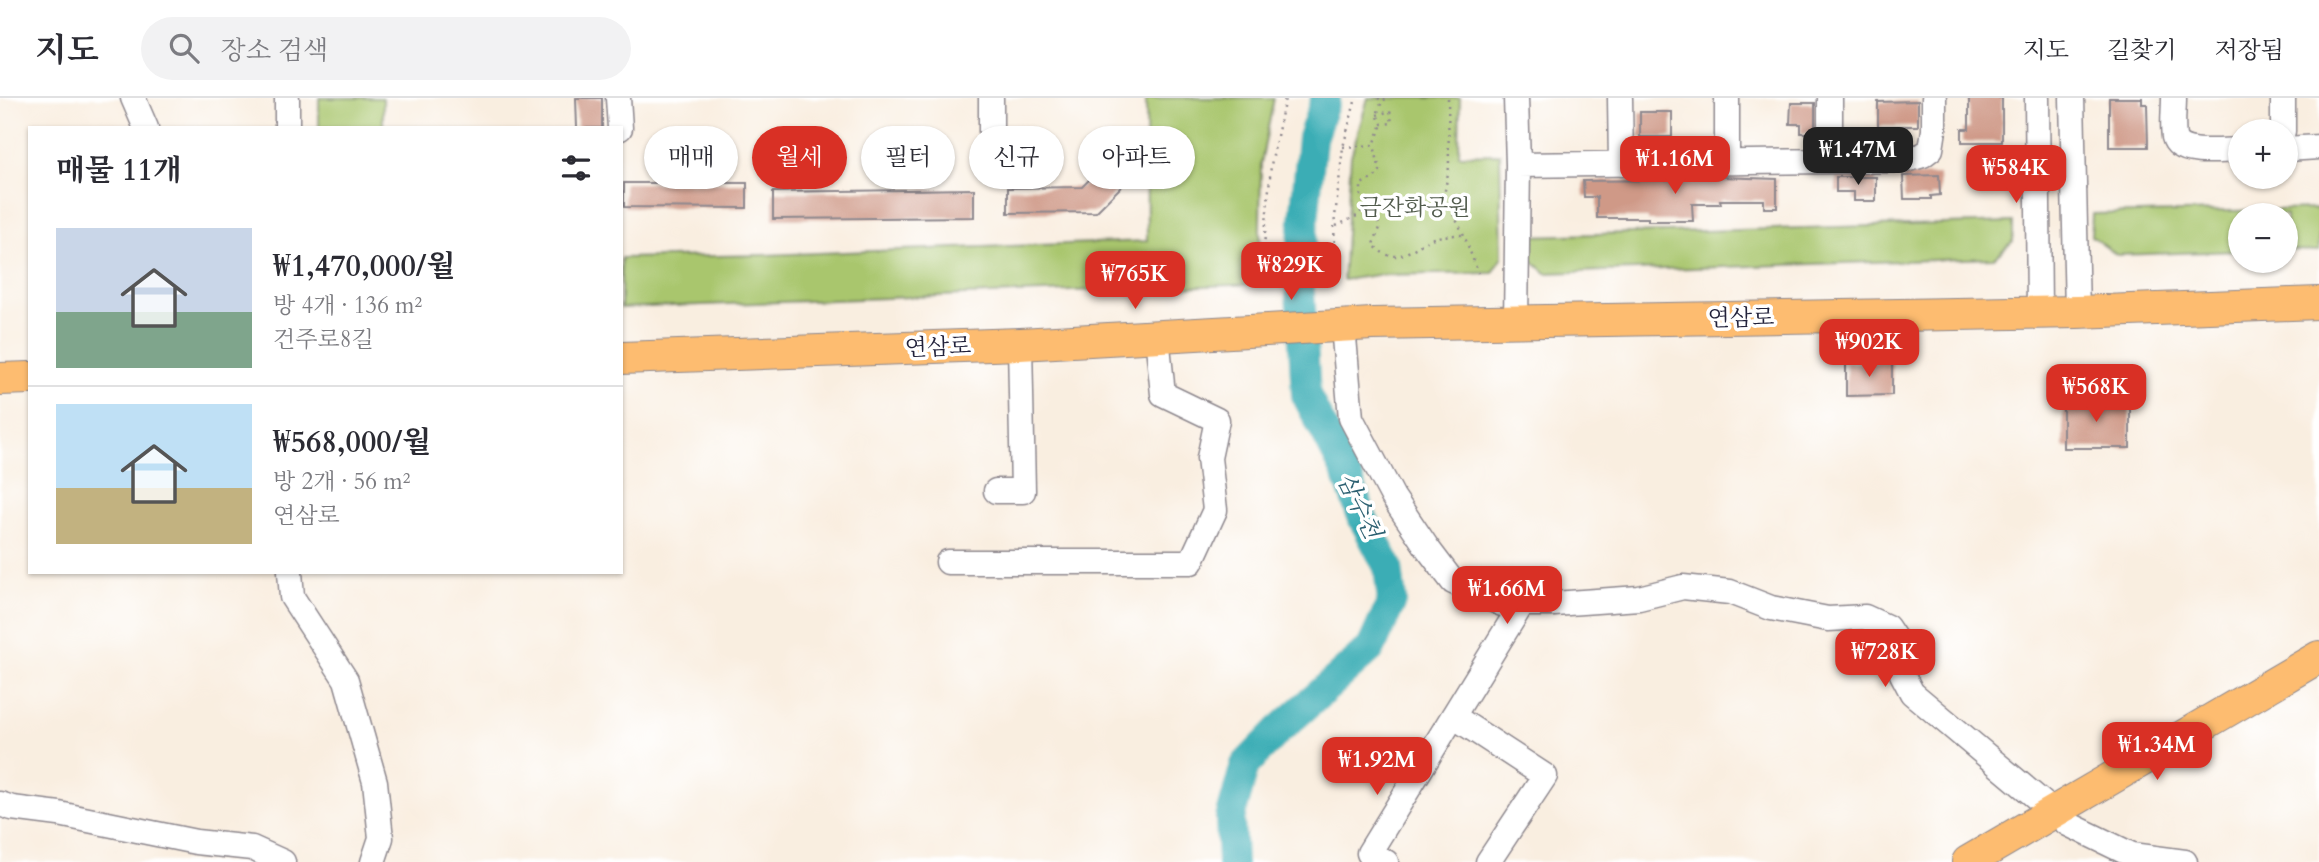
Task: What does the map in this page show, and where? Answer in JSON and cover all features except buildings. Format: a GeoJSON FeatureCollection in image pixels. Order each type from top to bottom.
{"type":"FeatureCollection","features":[{"type":"Feature","properties":{"kind":"main road","name":"연삼로"},"geometry":{"type":"LineString","coordinates":[[623,358],[1020,344],[1337,326],[2077,312],[2319,303]]}},
{"type":"Feature","properties":{"kind":"main road"},"geometry":{"type":"LineString","coordinates":[[0,379],[28,378]]}},
{"type":"Feature","properties":{"kind":"main road"},"geometry":{"type":"LineString","coordinates":[[1968,862],[2319,657]]}},
{"type":"Feature","properties":{"kind":"street"},"geometry":{"type":"LineString","coordinates":[[133,98],[145,126]]}},
{"type":"Feature","properties":{"kind":"street"},"geometry":{"type":"LineString","coordinates":[[287,98],[288,126]]}},
{"type":"Feature","properties":{"kind":"street"},"geometry":{"type":"LineString","coordinates":[[618,98],[621,126]]}},
{"type":"Feature","properties":{"kind":"street"},"geometry":{"type":"LineString","coordinates":[[991,98],[991,126]]}},
{"type":"Feature","properties":{"kind":"street"},"geometry":{"type":"LineString","coordinates":[[1516,98],[1516,323]]}},
{"type":"Feature","properties":{"kind":"street"},"geometry":{"type":"LineString","coordinates":[[1620,98],[1621,164]]}},
{"type":"Feature","properties":{"kind":"street"},"geometry":{"type":"LineString","coordinates":[[1727,98],[1727,162]]}},
{"type":"Feature","properties":{"kind":"street"},"geometry":{"type":"LineString","coordinates":[[1830,98],[1830,161]]}},
{"type":"Feature","properties":{"kind":"street"},"geometry":{"type":"LineString","coordinates":[[1517,165],[1906,160],[1928,153],[1933,143],[1934,98]]}},
{"type":"Feature","properties":{"kind":"street"},"geometry":{"type":"LineString","coordinates":[[2038,98],[2039,311]]}},
{"type":"Feature","properties":{"kind":"street"},"geometry":{"type":"LineString","coordinates":[[2072,98],[2077,312]]}},
{"type":"Feature","properties":{"kind":"street"},"geometry":{"type":"LineString","coordinates":[[2174,98],[2174,136],[2181,147],[2195,151],[2228,150]]}},
{"type":"Feature","properties":{"kind":"street"},"geometry":{"type":"LineString","coordinates":[[2283,98],[2283,119]]}},
{"type":"Feature","properties":{"kind":"street"},"geometry":{"type":"LineString","coordinates":[[2298,148],[2319,147]]}},
{"type":"Feature","properties":{"kind":"street"},"geometry":{"type":"LineString","coordinates":[[1337,326],[1351,418],[1393,497],[1453,582],[1502,604],[1554,604],[1639,598],[1684,587],[1730,592],[1772,608],[1828,619],[1866,617],[1887,627],[1901,648],[1902,674],[1912,693],[2067,824],[2132,855],[2185,862]]}},
{"type":"Feature","properties":{"kind":"street"},"geometry":{"type":"LineString","coordinates":[[948,562],[1191,562],[1215,510],[1209,458],[1217,420],[1163,394],[1157,336]]}},
{"type":"Feature","properties":{"kind":"street"},"geometry":{"type":"LineString","coordinates":[[996,491],[1023,491],[1020,344]]}},
{"type":"Feature","properties":{"kind":"street"},"geometry":{"type":"LineString","coordinates":[[290,574],[292,597],[346,680],[375,782],[381,838],[373,862]]}},
{"type":"Feature","properties":{"kind":"street"},"geometry":{"type":"LineString","coordinates":[[1386,862],[1369,853],[1522,604]]}},
{"type":"Feature","properties":{"kind":"street"},"geometry":{"type":"LineString","coordinates":[[1453,716],[1545,775],[1489,862]]}},
{"type":"Feature","properties":{"kind":"street"},"geometry":{"type":"LineString","coordinates":[[0,804],[197,842],[252,848],[283,862]]}},
{"type":"Feature","properties":{"kind":"path"},"geometry":{"type":"LineString","coordinates":[[1261,282],[1271,165],[1285,98]]}},
{"type":"Feature","properties":{"kind":"path"},"geometry":{"type":"LineString","coordinates":[[1336,277],[1334,226],[1343,147],[1356,98]]}},
{"type":"Feature","properties":{"kind":"path"},"geometry":{"type":"LineString","coordinates":[[1378,98],[1382,101]]}},
{"type":"Feature","properties":{"kind":"path"},"geometry":{"type":"LineString","coordinates":[[1388,98],[1382,101],[1377,115],[1382,124],[1374,145],[1380,171],[1374,178],[1361,184],[1361,198],[1375,212],[1380,228],[1373,244],[1380,252],[1390,256],[1408,253],[1434,237],[1464,235]]}},
{"type":"Feature","properties":{"kind":"path"},"geometry":{"type":"LineString","coordinates":[[1448,98],[1449,167],[1444,196],[1464,235],[1478,273]]}},
{"type":"Feature","properties":{"kind":"path"},"geometry":{"type":"LineString","coordinates":[[1377,115],[1390,111],[1392,122],[1382,124]]}},
{"type":"Feature","properties":{"kind":"path"},"geometry":{"type":"LineString","coordinates":[[1343,147],[1374,145]]}},
{"type":"Feature","properties":{"kind":"path"},"geometry":{"type":"LineString","coordinates":[[1334,226],[1357,216],[1367,205]]}},
{"type":"Feature","properties":{"kind":"green space"},"geometry":{"type":"Polygon","coordinates":[[[319,98],[383,98],[383,126],[319,126],[319,98]]]}},
{"type":"Feature","properties":{"kind":"green space"},"geometry":{"type":"Polygon","coordinates":[[[1146,98],[1274,98],[1261,163],[1259,284],[623,308],[623,258],[1147,241],[1147,189],[1195,189],[1195,126],[1146,126],[1146,98]]]}},
{"type":"Feature","properties":{"kind":"green space","name":"금잔화공원"},"geometry":{"type":"Polygon","coordinates":[[[1368,98],[1460,98],[1459,155],[1500,154],[1502,258],[1493,273],[1377,275],[1343,280],[1351,156],[1368,98]]]}},
{"type":"Feature","properties":{"kind":"green space"},"geometry":{"type":"Polygon","coordinates":[[[2298,209],[2319,209],[2319,251],[2298,250],[2298,209]]]}},
{"type":"Feature","properties":{"kind":"green space"},"geometry":{"type":"Polygon","coordinates":[[[2228,211],[2228,251],[2117,255],[2091,236],[2092,214],[2228,211]]]}},
{"type":"Feature","properties":{"kind":"green space"},"geometry":{"type":"Polygon","coordinates":[[[2013,222],[2013,241],[1994,258],[1546,273],[1529,258],[1527,236],[2013,222]]]}},
{"type":"Feature","properties":{"kind":"waterway","name":"삼수천"},"geometry":{"type":"LineString","coordinates":[[1232,862],[1230,819],[1245,765],[1279,730],[1371,648],[1392,601],[1388,567],[1362,517],[1347,475],[1306,395],[1299,273],[1312,138],[1326,98]]}}]}
